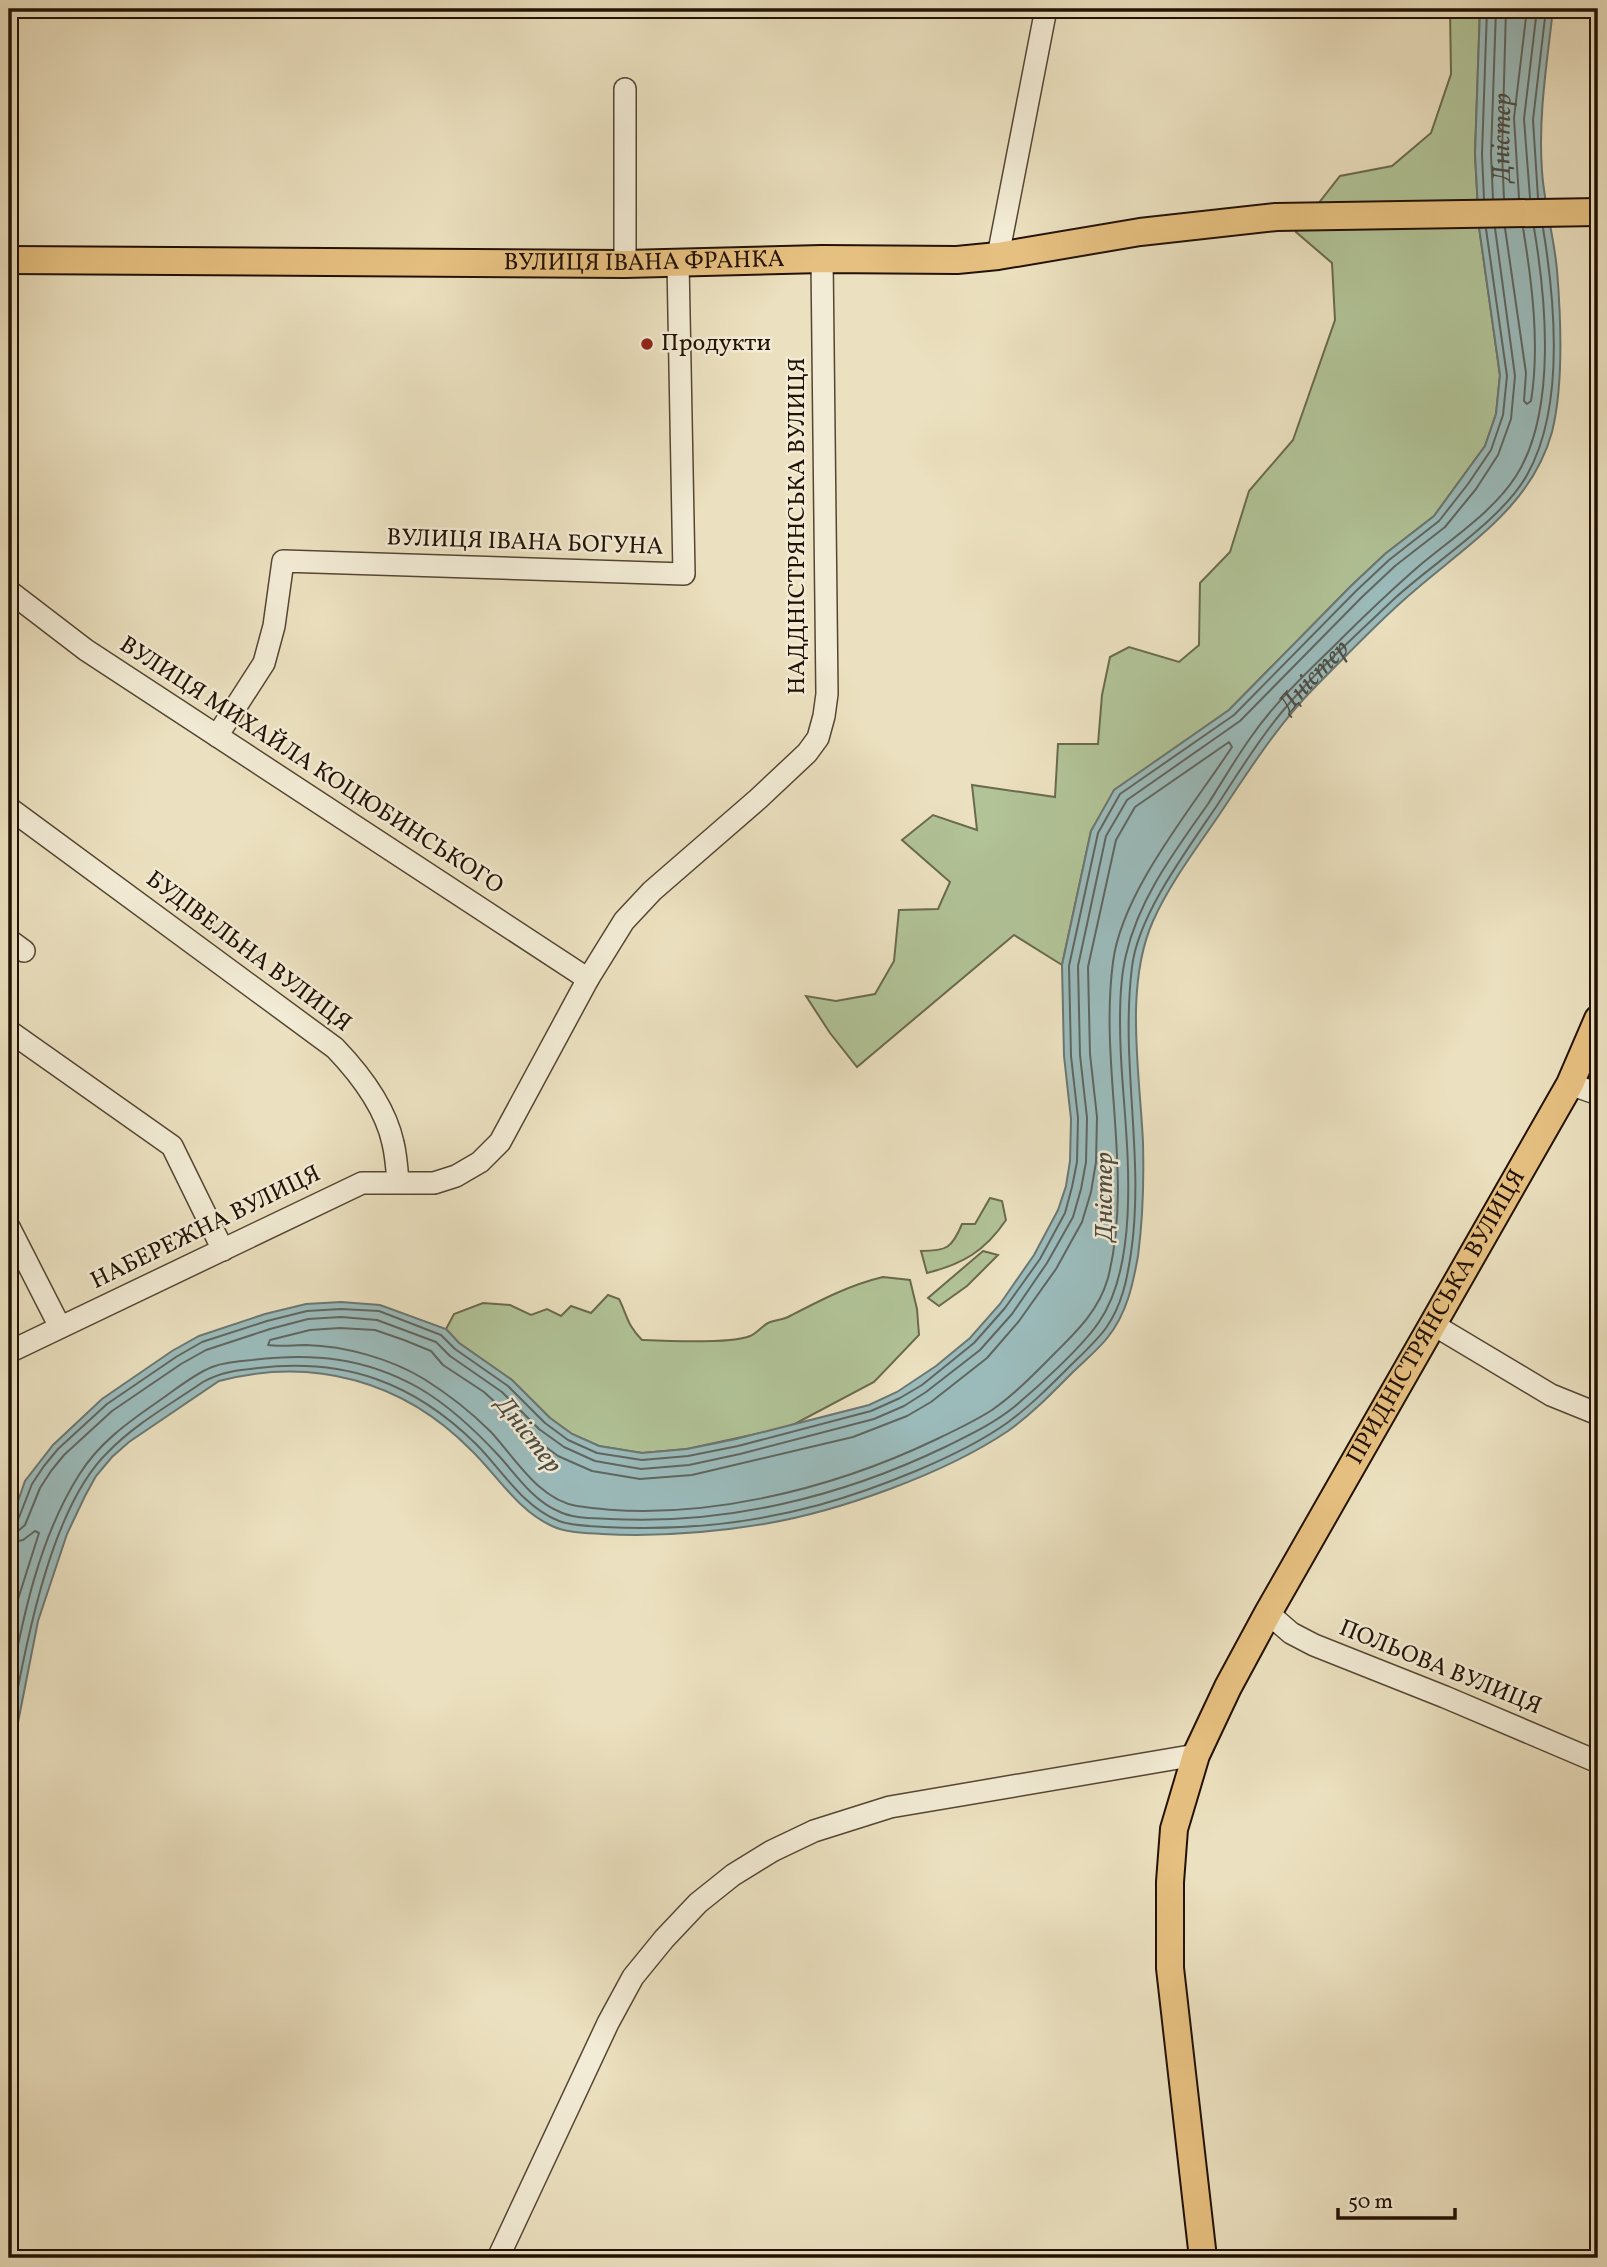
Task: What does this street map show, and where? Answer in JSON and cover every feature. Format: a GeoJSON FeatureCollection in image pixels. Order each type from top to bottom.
{"type":"FeatureCollection","features":[{"type":"Feature","properties":{"kind":"main road","name":"ВУЛИЦЯ ІВАНА ФРАНКА"},"geometry":{"type":"LineString","coordinates":[[9,260],[625,264],[822,259],[957,260],[998,256],[1140,232],[1276,217],[1598,212]]}},
{"type":"Feature","properties":{"kind":"main road","name":"ПРИДНІСТРЯНСЬКА ВУЛИЦЯ"},"geometry":{"type":"LineString","coordinates":[[1203,2258],[1170,1968],[1170,1882],[1174,1829],[1196,1755],[1228,1687],[1268,1613],[1570,1084],[1598,1019]]}},
{"type":"Feature","properties":{"kind":"street"},"geometry":{"type":"LineString","coordinates":[[998,256],[1045,14],[1043,9]]}},
{"type":"Feature","properties":{"kind":"street"},"geometry":{"type":"LineString","coordinates":[[625,89],[625,264]]}},
{"type":"Feature","properties":{"kind":"street","name":"НАДДНІСТРЯНСЬКА ВУЛИЦЯ"},"geometry":{"type":"LineString","coordinates":[[434,1183],[456,1176],[480,1162],[500,1142],[588,979],[624,921],[652,891],[807,753],[818,738],[827,694],[822,259]]}},
{"type":"Feature","properties":{"kind":"street","name":"ВУЛИЦЯ ІВАНА БОГУНА"},"geometry":{"type":"LineString","coordinates":[[217,736],[264,663],[274,625],[283,561],[684,574],[678,262]]}},
{"type":"Feature","properties":{"kind":"street","name":"ВУЛИЦЯ МИХАЙЛА КОЦЮБИНСЬКОГО"},"geometry":{"type":"LineString","coordinates":[[9,591],[86,650],[588,979]]}},
{"type":"Feature","properties":{"kind":"street","name":"БУДІВЕЛЬНА ВУЛИЦЯ"},"geometry":{"type":"LineString","coordinates":[[9,808],[335,1048],[356,1071],[386,1120],[393,1143],[398,1182]]}},
{"type":"Feature","properties":{"kind":"street"},"geometry":{"type":"LineString","coordinates":[[9,1031],[173,1146],[223,1250]]}},
{"type":"Feature","properties":{"kind":"street"},"geometry":{"type":"LineString","coordinates":[[1570,1084],[1598,1094]]}},
{"type":"Feature","properties":{"kind":"street","name":"НАБЕРЕЖНА ВУЛИЦЯ"},"geometry":{"type":"LineString","coordinates":[[9,1352],[362,1183],[434,1183]]}},
{"type":"Feature","properties":{"kind":"street"},"geometry":{"type":"LineString","coordinates":[[9,1227],[60,1327]]}},
{"type":"Feature","properties":{"kind":"street"},"geometry":{"type":"LineString","coordinates":[[1434,1325],[1551,1395],[1598,1414]]}},
{"type":"Feature","properties":{"kind":"street","name":"ПОЛЬОВА ВУЛИЦЯ"},"geometry":{"type":"LineString","coordinates":[[1268,1613],[1291,1633],[1314,1645],[1598,1762]]}},
{"type":"Feature","properties":{"kind":"street"},"geometry":{"type":"LineString","coordinates":[[498,2258],[608,2023],[633,1977],[698,1903],[733,1875],[772,1851],[814,1831],[890,1807],[1196,1755]]}},
{"type":"Feature","properties":{"kind":"green space"},"geometry":{"type":"Polygon","coordinates":[[[1450,9],[1480,9],[1475,154],[1479,227],[1500,375],[1496,414],[1485,446],[1434,516],[1385,554],[1351,586],[1229,710],[1115,790],[1091,831],[1062,965],[1014,935],[857,1067],[806,996],[836,1001],[875,994],[894,961],[899,910],[938,909],[950,882],[902,840],[933,815],[977,830],[972,785],[1055,797],[1058,744],[1098,744],[1102,695],[1110,657],[1129,647],[1179,662],[1199,645],[1200,583],[1230,552],[1249,491],[1293,440],[1335,320],[1332,263],[1296,232],[1340,176],[1392,166],[1431,133],[1451,74],[1450,9]]]}},
{"type":"Feature","properties":{"kind":"green space"},"geometry":{"type":"Polygon","coordinates":[[[990,1198],[1002,1201],[1006,1220],[998,1231],[972,1255],[927,1273],[921,1251],[948,1246],[962,1224],[975,1224],[990,1198]]]}},
{"type":"Feature","properties":{"kind":"green space"},"geometry":{"type":"Polygon","coordinates":[[[983,1251],[998,1255],[967,1286],[939,1306],[928,1298],[983,1251]]]}},
{"type":"Feature","properties":{"kind":"green space"},"geometry":{"type":"Polygon","coordinates":[[[883,1277],[910,1280],[917,1309],[919,1335],[874,1382],[789,1427],[687,1449],[642,1453],[599,1446],[572,1434],[550,1418],[512,1380],[459,1343],[446,1329],[454,1314],[483,1303],[510,1305],[531,1315],[547,1309],[561,1316],[571,1306],[591,1313],[608,1295],[619,1299],[631,1325],[642,1340],[741,1339],[768,1323],[788,1317],[846,1289],[883,1277]]]}},
{"type":"Feature","properties":{"kind":"water","name":"Дністер"},"geometry":{"type":"Polygon","coordinates":[[[1480,9],[1553,9],[1541,130],[1543,183],[1556,257],[1560,309],[1560,373],[1552,432],[1542,459],[1512,505],[1383,619],[1290,715],[1192,853],[1153,921],[1144,946],[1136,1002],[1143,1157],[1138,1256],[1125,1308],[1104,1342],[1042,1403],[1008,1431],[954,1462],[923,1476],[858,1500],[794,1518],[723,1530],[662,1535],[583,1533],[552,1526],[518,1502],[471,1450],[445,1426],[386,1391],[355,1380],[288,1372],[254,1374],[219,1381],[129,1442],[96,1476],[85,1496],[67,1534],[38,1621],[9,1768],[9,1527],[25,1481],[53,1445],[102,1399],[172,1351],[199,1336],[265,1314],[306,1304],[341,1302],[380,1305],[446,1329],[459,1343],[512,1380],[550,1418],[572,1434],[599,1446],[642,1453],[687,1449],[736,1439],[869,1405],[897,1392],[936,1366],[970,1338],[1000,1304],[1034,1255],[1058,1210],[1066,1186],[1070,1161],[1071,1119],[1064,1056],[1062,965],[1091,831],[1114,790],[1229,710],[1351,586],[1385,554],[1434,516],[1485,446],[1496,414],[1500,375],[1479,227],[1475,154],[1480,9]]]}},
{"type":"Feature","properties":{"kind":"place","name":"Продукти"},"geometry":{"type":"Point","coordinates":[647,344]}}]}
